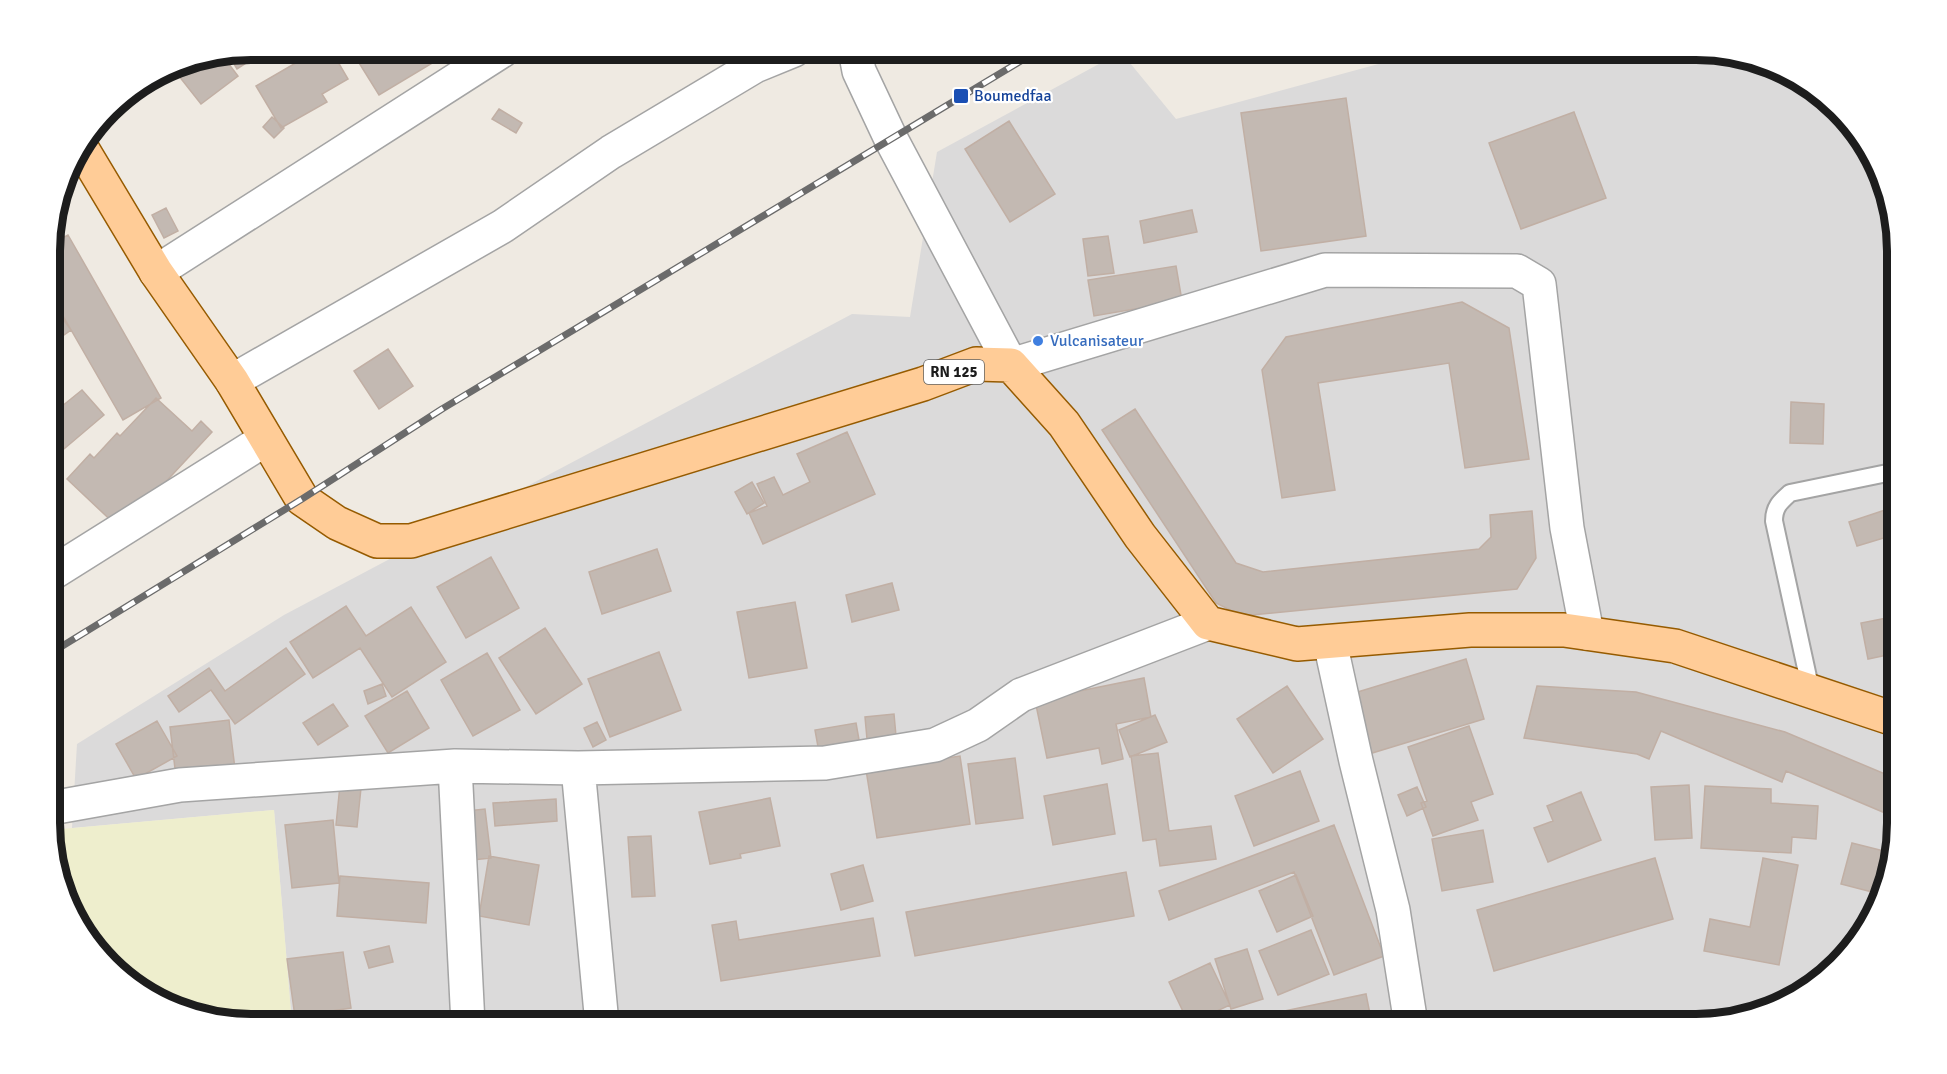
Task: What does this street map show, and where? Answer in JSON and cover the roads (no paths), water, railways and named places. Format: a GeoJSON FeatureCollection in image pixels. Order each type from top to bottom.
{"type":"FeatureCollection","features":[{"type":"Feature","properties":{"kind":"main road","name":"RN 125"},"geometry":{"type":"LineString","coordinates":[[87,153],[156,272],[232,381],[302,499],[337,523],[377,541],[411,541],[923,384],[976,364],[1011,365]]}},
{"type":"Feature","properties":{"kind":"main road"},"geometry":{"type":"LineString","coordinates":[[1011,365],[1064,424],[1140,536],[1208,623],[1298,644],[1470,630],[1564,630],[1587,633],[1675,646],[1887,717]]}},
{"type":"Feature","properties":{"kind":"street"},"geometry":{"type":"LineString","coordinates":[[156,272],[487,60]]}},
{"type":"Feature","properties":{"kind":"street"},"geometry":{"type":"LineString","coordinates":[[232,381],[503,226],[611,152],[755,66],[770,60]]}},
{"type":"Feature","properties":{"kind":"street"},"geometry":{"type":"LineString","coordinates":[[857,60],[859,70],[891,139],[1011,365],[1325,270],[1516,271],[1539,284],[1567,528],[1587,633]]}},
{"type":"Feature","properties":{"kind":"street"},"geometry":{"type":"LineString","coordinates":[[60,568],[266,439]]}},
{"type":"Feature","properties":{"kind":"street"},"geometry":{"type":"LineString","coordinates":[[60,806],[180,785],[455,766],[578,768],[825,763],[935,745],[978,725],[1021,695],[1208,623]]}},
{"type":"Feature","properties":{"kind":"street"},"geometry":{"type":"LineString","coordinates":[[1330,642],[1356,761],[1393,909],[1409,1014]]}},
{"type":"Feature","properties":{"kind":"street"},"geometry":{"type":"LineString","coordinates":[[455,766],[467,1014]]}},
{"type":"Feature","properties":{"kind":"street"},"geometry":{"type":"LineString","coordinates":[[578,768],[601,1014]]}},
{"type":"Feature","properties":{"kind":"lane"},"geometry":{"type":"LineString","coordinates":[[1811,692],[1774,521],[1774,511],[1779,502],[1790,493],[1887,473]]}},
{"type":"Feature","properties":{"kind":"railway"},"geometry":{"type":"LineString","coordinates":[[60,647],[302,499],[442,409],[1022,60]]}},
{"type":"Feature","properties":{"kind":"place","name":"Boumedfaa"},"geometry":{"type":"Point","coordinates":[961,96]}},
{"type":"Feature","properties":{"kind":"place","name":"Vulcanisateur"},"geometry":{"type":"Point","coordinates":[1038,341]}}]}
